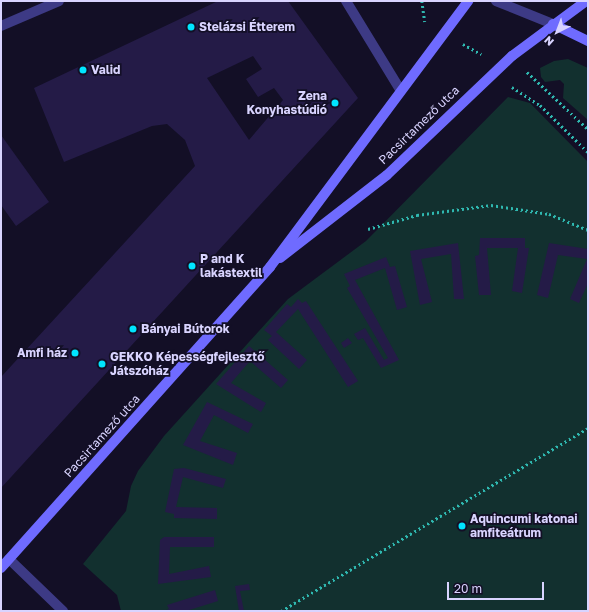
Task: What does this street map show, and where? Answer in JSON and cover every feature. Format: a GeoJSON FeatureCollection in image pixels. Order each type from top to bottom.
{"type":"FeatureCollection","features":[{"type":"Feature","properties":{"kind":"main road","name":"Pacsirtamező utca"},"geometry":{"type":"LineString","coordinates":[[1,568],[270,267],[468,1]]}},
{"type":"Feature","properties":{"kind":"main road","name":"Pacsirtamező utca"},"geometry":{"type":"LineString","coordinates":[[270,267],[387,174],[496,70],[553,24],[586,1]]}},
{"type":"Feature","properties":{"kind":"main road"},"geometry":{"type":"LineString","coordinates":[[553,24],[588,41]]}},
{"type":"Feature","properties":{"kind":"street"},"geometry":{"type":"LineString","coordinates":[[1,26],[59,1]]}},
{"type":"Feature","properties":{"kind":"street"},"geometry":{"type":"LineString","coordinates":[[346,1],[401,91]]}},
{"type":"Feature","properties":{"kind":"street"},"geometry":{"type":"LineString","coordinates":[[496,1],[553,24]]}},
{"type":"Feature","properties":{"kind":"street"},"geometry":{"type":"LineString","coordinates":[[9,559],[63,611]]}},
{"type":"Feature","properties":{"kind":"path"},"geometry":{"type":"LineString","coordinates":[[527,72],[588,129]]}},
{"type":"Feature","properties":{"kind":"path"},"geometry":{"type":"LineString","coordinates":[[368,229],[417,215],[491,205],[549,214],[588,230]]}},
{"type":"Feature","properties":{"kind":"path"},"geometry":{"type":"LineString","coordinates":[[281,611],[588,428]]}},
{"type":"Feature","properties":{"kind":"green space"},"geometry":{"type":"Polygon","coordinates":[[[568,59],[588,68],[588,120],[563,98],[564,84],[560,80],[545,82],[541,77],[540,68],[554,61],[568,59]]]}},
{"type":"Feature","properties":{"kind":"green space"},"geometry":{"type":"Polygon","coordinates":[[[508,97],[530,103],[588,162],[588,611],[121,611],[117,595],[83,564],[126,511],[131,486],[138,471],[164,436],[288,299],[366,241],[508,97]]]}},
{"type":"Feature","properties":{"kind":"building"},"geometry":{"type":"Polygon","coordinates":[[[218,1],[288,1],[358,98],[1,488],[1,377],[195,166],[185,140],[167,124],[152,126],[64,162],[34,88],[218,1]],[[253,56],[207,78],[249,140],[283,100],[274,88],[258,97],[246,79],[262,69],[253,56]]]}},
{"type":"Feature","properties":{"kind":"building"},"geometry":{"type":"Polygon","coordinates":[[[1,135],[49,202],[16,226],[1,205],[1,135]]]}},
{"type":"Feature","properties":{"kind":"building"},"geometry":{"type":"Polygon","coordinates":[[[480,238],[525,238],[525,248],[529,248],[522,293],[512,291],[518,248],[487,248],[491,295],[479,295],[475,256],[479,255],[480,238]]]}},
{"type":"Feature","properties":{"kind":"building"},"geometry":{"type":"Polygon","coordinates":[[[458,243],[464,299],[454,299],[451,254],[421,259],[432,302],[420,305],[410,251],[458,243]]]}},
{"type":"Feature","properties":{"kind":"building"},"geometry":{"type":"Polygon","coordinates":[[[549,243],[588,249],[588,283],[579,303],[570,299],[587,259],[558,255],[548,298],[537,295],[549,243]]]}},
{"type":"Feature","properties":{"kind":"building"},"geometry":{"type":"Polygon","coordinates":[[[386,257],[390,267],[395,266],[407,307],[397,310],[385,268],[355,280],[399,360],[381,368],[363,338],[358,340],[354,334],[365,328],[384,360],[388,358],[347,288],[350,286],[344,274],[386,257]]]}},
{"type":"Feature","properties":{"kind":"building"},"geometry":{"type":"Polygon","coordinates":[[[298,299],[302,303],[306,301],[358,381],[348,387],[298,309],[276,332],[307,360],[299,369],[268,340],[272,336],[264,330],[287,304],[291,307],[298,299]]]}},
{"type":"Feature","properties":{"kind":"building"},"geometry":{"type":"Polygon","coordinates":[[[348,338],[352,343],[344,348],[341,343],[348,338]]]}},
{"type":"Feature","properties":{"kind":"building"},"geometry":{"type":"Polygon","coordinates":[[[249,346],[288,380],[281,388],[250,361],[231,383],[266,403],[261,412],[216,384],[249,346]]]}},
{"type":"Feature","properties":{"kind":"building"},"geometry":{"type":"Polygon","coordinates":[[[207,402],[253,424],[248,433],[214,415],[200,441],[237,453],[233,465],[183,445],[207,402]]]}},
{"type":"Feature","properties":{"kind":"building"},"geometry":{"type":"Polygon","coordinates":[[[184,468],[226,479],[223,488],[183,477],[176,507],[217,508],[217,519],[174,518],[174,514],[165,512],[174,469],[184,468]]]}},
{"type":"Feature","properties":{"kind":"building"},"geometry":{"type":"Polygon","coordinates":[[[164,537],[214,537],[214,547],[170,547],[169,574],[209,566],[211,577],[158,584],[160,540],[164,537]]]}},
{"type":"Feature","properties":{"kind":"building"},"geometry":{"type":"Polygon","coordinates":[[[249,584],[250,590],[240,591],[244,611],[239,611],[235,586],[249,584]]]}},
{"type":"Feature","properties":{"kind":"building"},"geometry":{"type":"Polygon","coordinates":[[[215,590],[218,601],[186,611],[164,611],[169,609],[167,605],[215,590]]]}},
{"type":"Feature","properties":{"kind":"place","name":"Stelázsi Étterem"},"geometry":{"type":"Point","coordinates":[191,27]}},
{"type":"Feature","properties":{"kind":"place","name":"Valid"},"geometry":{"type":"Point","coordinates":[83,70]}},
{"type":"Feature","properties":{"kind":"place","name":"Zena Konyhastúdió"},"geometry":{"type":"Point","coordinates":[335,103]}},
{"type":"Feature","properties":{"kind":"place","name":"P and K lakástextil"},"geometry":{"type":"Point","coordinates":[192,266]}},
{"type":"Feature","properties":{"kind":"place","name":"Bányai Bútorok"},"geometry":{"type":"Point","coordinates":[133,329]}},
{"type":"Feature","properties":{"kind":"place","name":"Amfi ház"},"geometry":{"type":"Point","coordinates":[75,353]}},
{"type":"Feature","properties":{"kind":"place","name":"GEKKO Képességfejlesztő Játszóház"},"geometry":{"type":"Point","coordinates":[102,364]}},
{"type":"Feature","properties":{"kind":"place","name":"Aquincumi katonai amfiteátrum"},"geometry":{"type":"Point","coordinates":[462,526]}}]}
